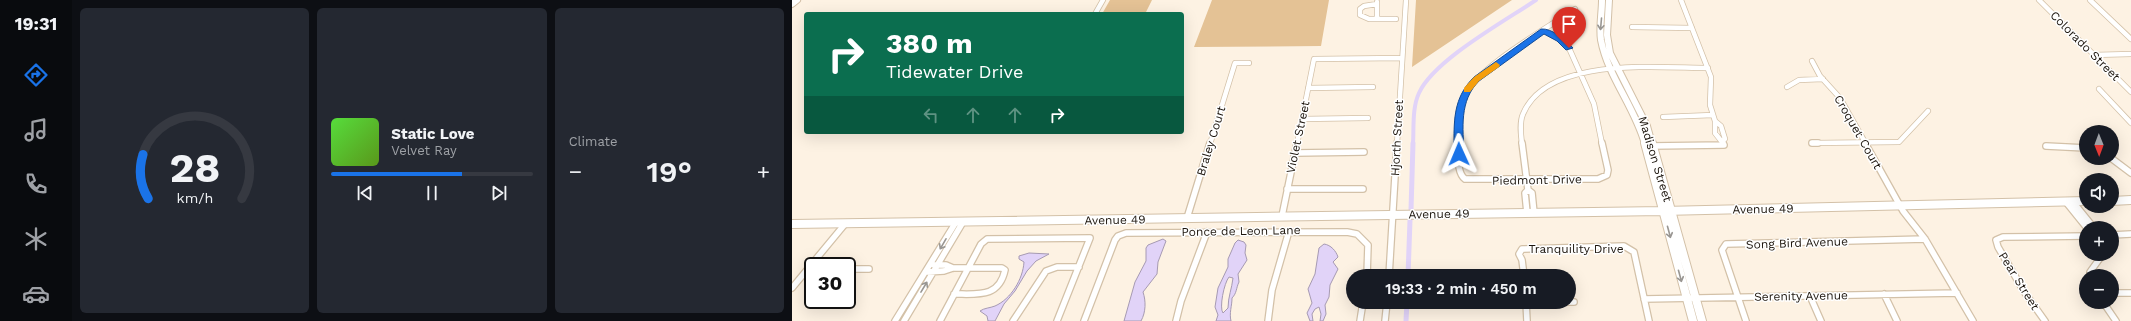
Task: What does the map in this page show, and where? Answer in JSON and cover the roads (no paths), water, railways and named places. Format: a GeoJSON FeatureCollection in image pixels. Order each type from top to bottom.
{"type":"FeatureCollection","features":[{"type":"Feature","properties":{"kind":"street"},"geometry":{"type":"LineString","coordinates":[[792,4],[797,0]]}},
{"type":"Feature","properties":{"kind":"street"},"geometry":{"type":"LineString","coordinates":[[1096,12],[1103,0]]}},
{"type":"Feature","properties":{"kind":"street","name":"Hjorth Street"},"geometry":{"type":"LineString","coordinates":[[1389,269],[1406,0]]}},
{"type":"Feature","properties":{"kind":"street","name":"Madison Street"},"geometry":{"type":"LineString","coordinates":[[1602,0],[1601,37],[1614,70],[1640,109],[1667,211],[1692,321]]}},
{"type":"Feature","properties":{"kind":"street","name":"Madison Street"},"geometry":{"type":"LineString","coordinates":[[1609,0],[1608,40],[1614,70]]}},
{"type":"Feature","properties":{"kind":"street"},"geometry":{"type":"LineString","coordinates":[[1650,146],[1723,143],[1718,140],[1713,126],[1714,118],[1710,105],[1711,77],[1681,0]]}},
{"type":"Feature","properties":{"kind":"street","name":"Colorado Street"},"geometry":{"type":"LineString","coordinates":[[2039,0],[2131,92]]}},
{"type":"Feature","properties":{"kind":"street"},"geometry":{"type":"LineString","coordinates":[[2090,0],[2131,39]]}},
{"type":"Feature","properties":{"kind":"street"},"geometry":{"type":"LineString","coordinates":[[1376,19],[1377,3],[1364,6],[1360,12],[1364,18],[1376,19],[1396,19]]}},
{"type":"Feature","properties":{"kind":"street"},"geometry":{"type":"LineString","coordinates":[[1575,9],[1544,31],[1560,39],[1569,48],[1580,75]]}},
{"type":"Feature","properties":{"kind":"street"},"geometry":{"type":"LineString","coordinates":[[1632,27],[1692,28]]}},
{"type":"Feature","properties":{"kind":"street","name":"Piedmont Drive"},"geometry":{"type":"LineString","coordinates":[[1544,31],[1477,79],[1468,88],[1463,98],[1459,115],[1459,168],[1461,176],[1465,179],[1527,180],[1598,179],[1607,175],[1608,170],[1594,104],[1580,75]]}},
{"type":"Feature","properties":{"kind":"street"},"geometry":{"type":"LineString","coordinates":[[2093,55],[2131,54]]}},
{"type":"Feature","properties":{"kind":"street","name":"Violet Street"},"geometry":{"type":"LineString","coordinates":[[1282,216],[1314,59],[1402,58]]}},
{"type":"Feature","properties":{"kind":"street","name":"Croquet Court"},"geometry":{"type":"LineString","coordinates":[[1812,61],[1823,79],[1840,98],[1900,206],[1912,224],[1925,239],[1973,321]]}},
{"type":"Feature","properties":{"kind":"street","name":"Braley Court"},"geometry":{"type":"LineString","coordinates":[[1187,218],[1235,64],[1249,63]]}},
{"type":"Feature","properties":{"kind":"street"},"geometry":{"type":"LineString","coordinates":[[1530,213],[1525,200],[1525,193],[1528,190],[1521,126],[1528,105],[1537,93],[1546,86],[1557,81],[1580,75],[1614,70],[1636,67],[1708,68]]}},
{"type":"Feature","properties":{"kind":"street"},"geometry":{"type":"LineString","coordinates":[[1786,88],[1799,80],[1823,79]]}},
{"type":"Feature","properties":{"kind":"street"},"geometry":{"type":"LineString","coordinates":[[1308,88],[1373,87]]}},
{"type":"Feature","properties":{"kind":"street"},"geometry":{"type":"LineString","coordinates":[[2099,89],[2131,123]]}},
{"type":"Feature","properties":{"kind":"street"},"geometry":{"type":"LineString","coordinates":[[1812,144],[1900,142],[1928,111]]}},
{"type":"Feature","properties":{"kind":"street"},"geometry":{"type":"LineString","coordinates":[[1663,116],[1714,118]]}},
{"type":"Feature","properties":{"kind":"street"},"geometry":{"type":"LineString","coordinates":[[1302,119],[1368,118]]}},
{"type":"Feature","properties":{"kind":"street"},"geometry":{"type":"LineString","coordinates":[[2046,146],[2079,147]]}},
{"type":"Feature","properties":{"kind":"street"},"geometry":{"type":"LineString","coordinates":[[1295,153],[1364,152]]}},
{"type":"Feature","properties":{"kind":"street"},"geometry":{"type":"LineString","coordinates":[[2119,164],[2131,173]]}},
{"type":"Feature","properties":{"kind":"street"},"geometry":{"type":"LineString","coordinates":[[1287,190],[1363,189]]}},
{"type":"Feature","properties":{"kind":"street"},"geometry":{"type":"LineString","coordinates":[[1528,190],[1532,192],[1533,200],[1530,213]]}},
{"type":"Feature","properties":{"kind":"street"},"geometry":{"type":"LineString","coordinates":[[1525,200],[1533,200]]}},
{"type":"Feature","properties":{"kind":"street"},"geometry":{"type":"LineString","coordinates":[[2119,201],[2131,200]]}},
{"type":"Feature","properties":{"kind":"street","name":"Avenue 49"},"geometry":{"type":"LineString","coordinates":[[792,225],[1393,214],[1667,211],[2079,201]]}},
{"type":"Feature","properties":{"kind":"street"},"geometry":{"type":"LineString","coordinates":[[2069,202],[2082,221]]}},
{"type":"Feature","properties":{"kind":"street"},"geometry":{"type":"LineString","coordinates":[[2069,202],[2087,221]]}},
{"type":"Feature","properties":{"kind":"street","name":"Madison Street"},"geometry":{"type":"LineString","coordinates":[[1667,211],[1702,321]]}},
{"type":"Feature","properties":{"kind":"street"},"geometry":{"type":"LineString","coordinates":[[904,321],[959,222]]}},
{"type":"Feature","properties":{"kind":"street"},"geometry":{"type":"LineString","coordinates":[[816,257],[845,224]]}},
{"type":"Feature","properties":{"kind":"street"},"geometry":{"type":"LineString","coordinates":[[1268,321],[1272,290],[1289,231]]}},
{"type":"Feature","properties":{"kind":"street","name":"Ponce de Leon Lane"},"geometry":{"type":"LineString","coordinates":[[1084,321],[1118,236],[1126,233],[1342,231],[1357,234],[1368,245],[1367,269]]}},
{"type":"Feature","properties":{"kind":"street"},"geometry":{"type":"LineString","coordinates":[[1176,321],[1181,301],[1206,232]]}},
{"type":"Feature","properties":{"kind":"street"},"geometry":{"type":"LineString","coordinates":[[2119,235],[2131,234]]}},
{"type":"Feature","properties":{"kind":"street","name":"Pear Street"},"geometry":{"type":"LineString","coordinates":[[2045,321],[2025,293],[1998,247],[1996,240],[2003,237],[2079,236]]}},
{"type":"Feature","properties":{"kind":"street"},"geometry":{"type":"LineString","coordinates":[[940,321],[981,244],[987,239],[1090,238],[1090,242],[1057,321]]}},
{"type":"Feature","properties":{"kind":"street","name":"Song Bird Avenue"},"geometry":{"type":"LineString","coordinates":[[1738,298],[1722,250],[1726,244],[1925,239]]}},
{"type":"Feature","properties":{"kind":"street","name":"Tranquility Drive"},"geometry":{"type":"LineString","coordinates":[[1523,269],[1522,260],[1519,254],[1522,249],[1624,246],[1634,252],[1644,299]]}},
{"type":"Feature","properties":{"kind":"street"},"geometry":{"type":"LineString","coordinates":[[2093,269],[2100,261]]}},
{"type":"Feature","properties":{"kind":"street"},"geometry":{"type":"LineString","coordinates":[[934,265],[946,265],[953,268]]}},
{"type":"Feature","properties":{"kind":"street"},"geometry":{"type":"LineString","coordinates":[[1013,321],[1046,271],[1057,267],[1080,267]]}},
{"type":"Feature","properties":{"kind":"street"},"geometry":{"type":"LineString","coordinates":[[895,321],[930,272],[953,268],[1002,268],[1005,271],[998,288],[992,292],[984,294],[954,294]]}},
{"type":"Feature","properties":{"kind":"street"},"geometry":{"type":"LineString","coordinates":[[856,269],[869,269]]}},
{"type":"Feature","properties":{"kind":"street"},"geometry":{"type":"LineString","coordinates":[[792,288],[804,272]]}},
{"type":"Feature","properties":{"kind":"street","name":"Serenity Avenue"},"geometry":{"type":"LineString","coordinates":[[1644,299],[1957,293]]}},
{"type":"Feature","properties":{"kind":"street"},"geometry":{"type":"LineString","coordinates":[[2119,294],[2131,293]]}},
{"type":"Feature","properties":{"kind":"street"},"geometry":{"type":"LineString","coordinates":[[1884,294],[1898,321]]}},
{"type":"Feature","properties":{"kind":"street"},"geometry":{"type":"LineString","coordinates":[[1810,296],[1821,321]]}},
{"type":"Feature","properties":{"kind":"street"},"geometry":{"type":"LineString","coordinates":[[1738,298],[1746,321]]}},
{"type":"Feature","properties":{"kind":"street"},"geometry":{"type":"LineString","coordinates":[[1644,299],[1649,321]]}},
{"type":"Feature","properties":{"kind":"street"},"geometry":{"type":"LineString","coordinates":[[1360,321],[1362,309]]}},
{"type":"Feature","properties":{"kind":"street"},"geometry":{"type":"LineString","coordinates":[[1386,321],[1387,309]]}},
{"type":"Feature","properties":{"kind":"street"},"geometry":{"type":"LineString","coordinates":[[1526,309],[1527,321]]}},
{"type":"Feature","properties":{"kind":"street"},"geometry":{"type":"LineString","coordinates":[[2108,309],[2116,321]]}},
{"type":"Feature","properties":{"kind":"waterway"},"geometry":{"type":"LineString","coordinates":[[1413,144],[1415,105],[1419,93],[1427,80],[1454,55],[1489,30],[1536,0]]}},
{"type":"Feature","properties":{"kind":"waterway"},"geometry":{"type":"LineString","coordinates":[[1411,210],[1413,143]]}},
{"type":"Feature","properties":{"kind":"waterway"},"geometry":{"type":"LineString","coordinates":[[1408,269],[1410,220]]}},
{"type":"Feature","properties":{"kind":"waterway"},"geometry":{"type":"LineString","coordinates":[[1406,321],[1407,309]]}}]}
